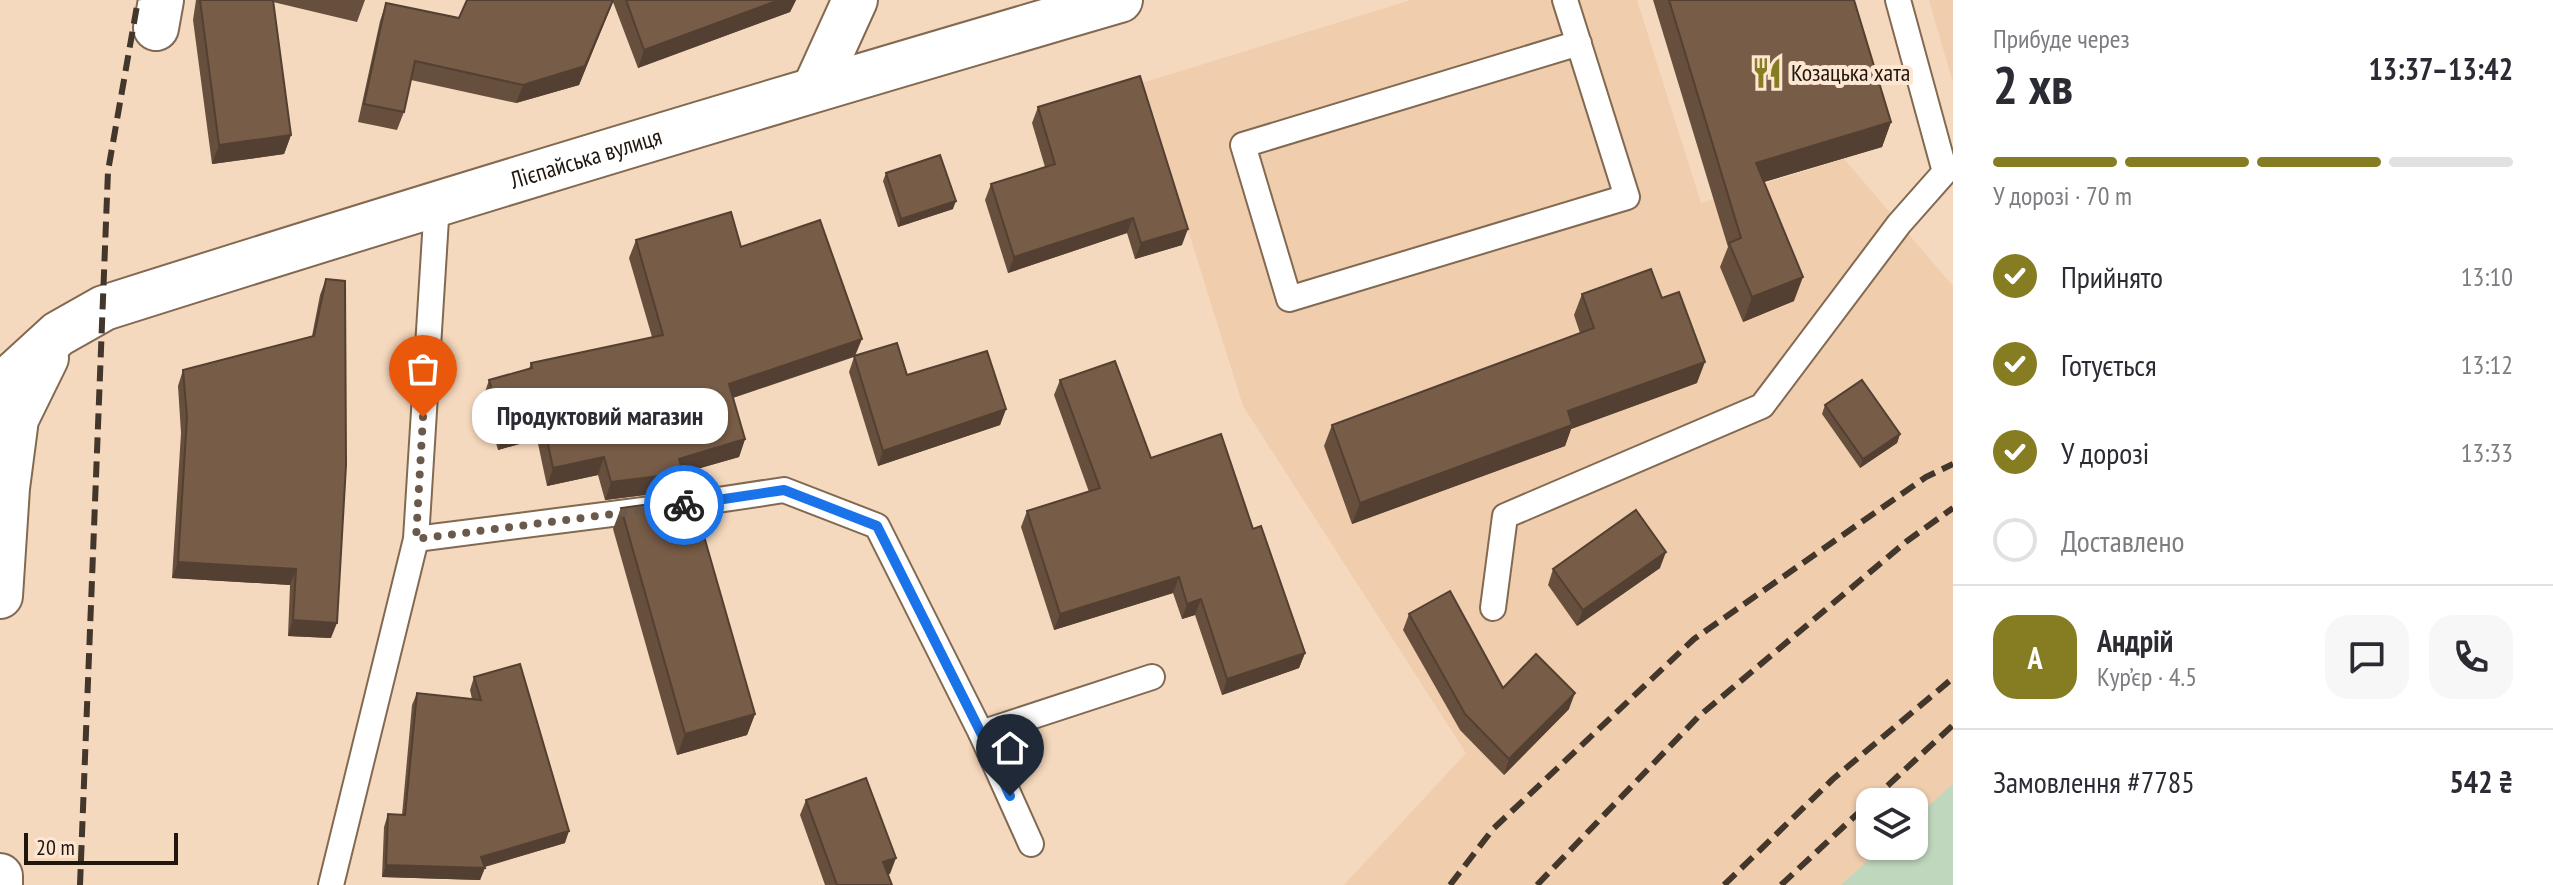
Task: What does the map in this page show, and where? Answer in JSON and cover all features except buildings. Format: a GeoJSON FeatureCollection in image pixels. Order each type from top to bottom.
{"type":"FeatureCollection","features":[{"type":"Feature","properties":{"kind":"main road"},"geometry":{"type":"LineString","coordinates":[[815,88],[855,0]]}},
{"type":"Feature","properties":{"kind":"main road","name":"Лієпайська вулиця"},"geometry":{"type":"LineString","coordinates":[[0,387],[58,334],[104,308],[815,88],[1120,0]]}},
{"type":"Feature","properties":{"kind":"main road"},"geometry":{"type":"LineString","coordinates":[[0,596],[7,488],[16,419],[58,334]]}},
{"type":"Feature","properties":{"kind":"main road"},"geometry":{"type":"LineString","coordinates":[[0,876],[0,885]]}},
{"type":"Feature","properties":{"kind":"lane"},"geometry":{"type":"LineString","coordinates":[[1565,0],[1579,43],[1627,197],[1289,299],[1243,145],[1579,43]]}},
{"type":"Feature","properties":{"kind":"lane"},"geometry":{"type":"LineString","coordinates":[[1493,608],[1505,516],[1762,406],[1899,224],[1945,172],[1898,0]]}},
{"type":"Feature","properties":{"kind":"lane"},"geometry":{"type":"LineString","coordinates":[[331,885],[416,539],[437,203]]}},
{"type":"Feature","properties":{"kind":"lane"},"geometry":{"type":"LineString","coordinates":[[416,539],[784,490],[877,526],[981,733],[1031,844]]}},
{"type":"Feature","properties":{"kind":"lane"},"geometry":{"type":"LineString","coordinates":[[981,733],[1152,677]]}},
{"type":"Feature","properties":{"kind":"shaded area"},"geometry":{"type":"Polygon","coordinates":[[[1411,0],[1637,0],[1701,203],[1844,159],[1953,286],[1953,885],[1344,885],[1466,753],[1243,406],[1142,83],[1411,0]]]}},
{"type":"Feature","properties":{"kind":"shaded area"},"geometry":{"type":"Polygon","coordinates":[[[1929,0],[1953,0],[1953,83],[1929,0]]]}},
{"type":"Feature","properties":{"kind":"green space"},"geometry":{"type":"Polygon","coordinates":[[[1953,784],[1953,885],[1841,885],[1869,860],[1928,860],[1928,806],[1953,784]]]}},
{"type":"Feature","properties":{"kind":"railway"},"geometry":{"type":"LineString","coordinates":[[80,885],[108,171],[138,0]]}},
{"type":"Feature","properties":{"kind":"railway"},"geometry":{"type":"LineString","coordinates":[[1450,885],[1493,829],[1694,639],[1926,477],[1953,464]]}},
{"type":"Feature","properties":{"kind":"railway"},"geometry":{"type":"LineString","coordinates":[[1537,885],[1698,717],[1907,541],[1953,508]]}},
{"type":"Feature","properties":{"kind":"railway"},"geometry":{"type":"LineString","coordinates":[[1724,885],[1833,779],[1953,678]]}},
{"type":"Feature","properties":{"kind":"railway"},"geometry":{"type":"LineString","coordinates":[[1885,788],[1953,725]]}},
{"type":"Feature","properties":{"kind":"railway"},"geometry":{"type":"LineString","coordinates":[[1781,885],[1856,815]]}},
{"type":"Feature","properties":{"kind":"way so far"},"geometry":{"type":"LineString","coordinates":[[423,417],[416,539],[684,505]]}},
{"type":"Feature","properties":{"kind":"place","name":"Козацька хата"},"geometry":{"type":"Point","coordinates":[1767,73]}},
{"type":"Feature","properties":{"kind":"place","name":"Продуктовий магазин"},"geometry":{"type":"Point","coordinates":[423,417]}},
{"type":"Feature","properties":{"kind":"route"},"geometry":{"type":"LineString","coordinates":[[684,505],[784,490],[877,526],[1010,796]]}}]}
